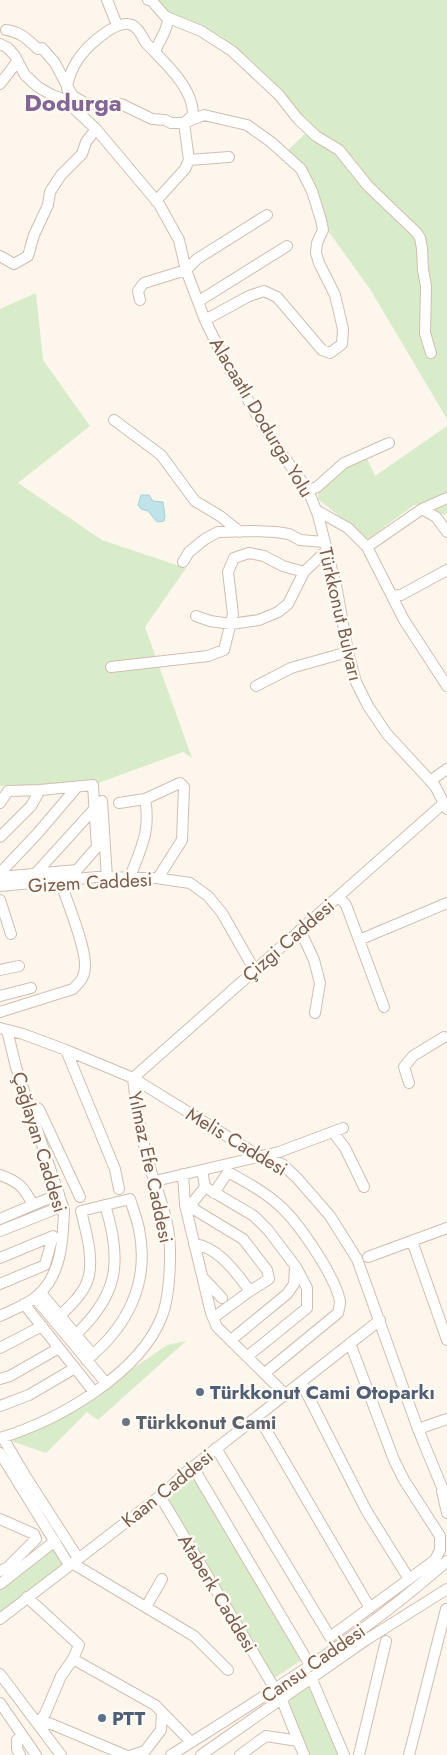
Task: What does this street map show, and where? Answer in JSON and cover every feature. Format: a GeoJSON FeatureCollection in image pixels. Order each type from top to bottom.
{"type":"FeatureCollection","features":[{"type":"Feature","properties":{"kind":"street"},"geometry":{"type":"LineString","coordinates":[[107,0],[117,25]]}},
{"type":"Feature","properties":{"kind":"street"},"geometry":{"type":"LineString","coordinates":[[150,0],[165,16],[201,31],[232,51],[278,95],[298,119],[316,136],[339,150],[368,186],[417,233],[422,248],[426,286],[425,333],[431,353]]}},
{"type":"Feature","properties":{"kind":"street"},"geometry":{"type":"LineString","coordinates":[[155,51],[166,31],[169,18]]}},
{"type":"Feature","properties":{"kind":"street"},"geometry":{"type":"LineString","coordinates":[[65,100],[71,71],[88,47],[117,25],[129,24],[134,26],[146,42],[176,73],[193,106],[193,115],[184,123]]}},
{"type":"Feature","properties":{"kind":"street"},"geometry":{"type":"LineString","coordinates":[[1,44],[5,38],[3,27],[20,33],[38,49],[42,48],[55,63],[74,96],[85,103],[102,105],[121,104],[152,119],[165,120],[171,123],[184,123],[204,115],[247,126],[272,142],[301,169],[312,191],[321,220],[323,230],[317,243],[316,253],[335,295],[343,329],[342,344],[330,353],[322,350],[277,297],[264,291],[249,296],[205,320]]}},
{"type":"Feature","properties":{"kind":"street","name":"Alacaatlı Dodurga Yolu"},"geometry":{"type":"LineString","coordinates":[[1,44],[15,56],[25,75],[38,87],[65,100],[96,129],[156,201],[179,240],[186,270],[205,320],[228,367],[274,443],[308,490],[316,510]]}},
{"type":"Feature","properties":{"kind":"street"},"geometry":{"type":"LineString","coordinates":[[0,84],[17,62]]}},
{"type":"Feature","properties":{"kind":"street"},"geometry":{"type":"LineString","coordinates":[[156,201],[185,169],[189,160],[184,123]]}},
{"type":"Feature","properties":{"kind":"street"},"geometry":{"type":"LineString","coordinates":[[0,256],[14,264],[28,256],[34,235],[48,205],[50,192],[61,175],[82,154],[86,142],[96,129]]}},
{"type":"Feature","properties":{"kind":"street"},"geometry":{"type":"LineString","coordinates":[[189,160],[229,157]]}},
{"type":"Feature","properties":{"kind":"street"},"geometry":{"type":"LineString","coordinates":[[140,300],[138,291],[144,283],[186,270],[197,259],[266,216]]}},
{"type":"Feature","properties":{"kind":"street"},"geometry":{"type":"LineString","coordinates":[[199,301],[287,246]]}},
{"type":"Feature","properties":{"kind":"street"},"geometry":{"type":"LineString","coordinates":[[114,420],[161,455],[195,501],[220,516],[240,532]]}},
{"type":"Feature","properties":{"kind":"street"},"geometry":{"type":"LineString","coordinates":[[308,490],[317,487],[344,463],[389,443]]}},
{"type":"Feature","properties":{"kind":"street"},"geometry":{"type":"LineString","coordinates":[[367,547],[422,509],[447,498]]}},
{"type":"Feature","properties":{"kind":"street"},"geometry":{"type":"LineString","coordinates":[[422,509],[436,518],[447,532]]}},
{"type":"Feature","properties":{"kind":"street"},"geometry":{"type":"LineString","coordinates":[[316,510],[348,528],[367,547],[404,620],[447,686]]}},
{"type":"Feature","properties":{"kind":"street","name":"Türkkonut Bulvarı"},"geometry":{"type":"LineString","coordinates":[[316,510],[337,590],[348,652],[356,682],[368,706],[387,734],[430,781],[445,806]]}},
{"type":"Feature","properties":{"kind":"street"},"geometry":{"type":"LineString","coordinates":[[183,562],[189,552],[205,539],[218,532],[276,532],[289,534],[300,540],[325,547],[304,572],[288,604],[278,612],[259,620],[231,624],[210,621],[196,616]]}},
{"type":"Feature","properties":{"kind":"street"},"geometry":{"type":"LineString","coordinates":[[111,667],[208,656],[224,650],[231,624],[232,605],[228,572],[234,558],[249,554],[264,556],[282,566],[304,572]]}},
{"type":"Feature","properties":{"kind":"street"},"geometry":{"type":"LineString","coordinates":[[392,596],[401,595],[447,570]]}},
{"type":"Feature","properties":{"kind":"street"},"geometry":{"type":"LineString","coordinates":[[256,686],[291,668],[348,652]]}},
{"type":"Feature","properties":{"kind":"street"},"geometry":{"type":"LineString","coordinates":[[438,671],[447,664]]}},
{"type":"Feature","properties":{"kind":"street"},"geometry":{"type":"LineString","coordinates":[[430,781],[447,769]]}},
{"type":"Feature","properties":{"kind":"street"},"geometry":{"type":"LineString","coordinates":[[119,803],[145,799],[180,783],[184,787],[182,840],[158,878]]}},
{"type":"Feature","properties":{"kind":"street"},"geometry":{"type":"LineString","coordinates":[[0,803],[4,790],[40,790],[93,785],[99,805],[106,878]]}},
{"type":"Feature","properties":{"kind":"street"},"geometry":{"type":"LineString","coordinates":[[0,875],[77,787]]}},
{"type":"Feature","properties":{"kind":"street"},"geometry":{"type":"LineString","coordinates":[[0,837],[31,806],[40,790]]}},
{"type":"Feature","properties":{"kind":"street"},"geometry":{"type":"LineString","coordinates":[[130,878],[146,832],[148,815],[145,799]]}},
{"type":"Feature","properties":{"kind":"street"},"geometry":{"type":"LineString","coordinates":[[0,875],[77,870],[97,847],[99,805]]}},
{"type":"Feature","properties":{"kind":"street"},"geometry":{"type":"LineString","coordinates":[[36,874],[99,805]]}},
{"type":"Feature","properties":{"kind":"street","name":"Çizgi Caddesi"},"geometry":{"type":"LineString","coordinates":[[133,1078],[254,969],[445,806]]}},
{"type":"Feature","properties":{"kind":"street","name":"Gizem Caddesi"},"geometry":{"type":"LineString","coordinates":[[0,886],[106,878],[158,878],[190,883],[208,896],[222,913],[254,969]]}},
{"type":"Feature","properties":{"kind":"street"},"geometry":{"type":"LineString","coordinates":[[0,1012],[73,989],[82,980],[85,966],[83,950],[60,881]]}},
{"type":"Feature","properties":{"kind":"street"},"geometry":{"type":"LineString","coordinates":[[339,897],[346,906],[384,1007]]}},
{"type":"Feature","properties":{"kind":"street"},"geometry":{"type":"LineString","coordinates":[[0,900],[11,934]]}},
{"type":"Feature","properties":{"kind":"street"},"geometry":{"type":"LineString","coordinates":[[359,940],[447,903]]}},
{"type":"Feature","properties":{"kind":"street"},"geometry":{"type":"LineString","coordinates":[[300,930],[314,960],[320,983],[315,1012]]}},
{"type":"Feature","properties":{"kind":"street"},"geometry":{"type":"LineString","coordinates":[[0,970],[19,966]]}},
{"type":"Feature","properties":{"kind":"street"},"geometry":{"type":"LineString","coordinates":[[0,996],[31,988]]}},
{"type":"Feature","properties":{"kind":"street","name":"Melis Caddesi"},"geometry":{"type":"LineString","coordinates":[[4,1029],[66,1050],[133,1078],[259,1156],[282,1164],[298,1178],[330,1216],[357,1259],[418,1429],[447,1496]]}},
{"type":"Feature","properties":{"kind":"street","name":"Çağlayan Caddesi"},"geometry":{"type":"LineString","coordinates":[[0,1316],[38,1295],[50,1283],[60,1257],[63,1234],[63,1206],[60,1194],[4,1029]]}},
{"type":"Feature","properties":{"kind":"street"},"geometry":{"type":"LineString","coordinates":[[409,1084],[404,1067],[414,1056],[446,1038]]}},
{"type":"Feature","properties":{"kind":"street"},"geometry":{"type":"LineString","coordinates":[[66,1050],[115,1169],[119,1189]]}},
{"type":"Feature","properties":{"kind":"street","name":"Yılmaz Efe Caddesi"},"geometry":{"type":"LineString","coordinates":[[1,1438],[40,1424],[106,1383],[128,1366],[148,1342],[162,1315],[168,1286],[169,1230],[142,1132],[135,1100],[133,1078]]}},
{"type":"Feature","properties":{"kind":"street"},"geometry":{"type":"LineString","coordinates":[[30,1106],[40,1109],[80,1197]]}},
{"type":"Feature","properties":{"kind":"street"},"geometry":{"type":"LineString","coordinates":[[213,1318],[269,1279],[267,1270],[243,1239],[192,1208],[193,1202],[206,1182],[259,1156],[280,1152],[338,1130],[364,1187]]}},
{"type":"Feature","properties":{"kind":"street"},"geometry":{"type":"LineString","coordinates":[[206,1182],[228,1172],[263,1192],[282,1207],[303,1233],[320,1259],[335,1287],[340,1303],[338,1312],[265,1373]]}},
{"type":"Feature","properties":{"kind":"street"},"geometry":{"type":"LineString","coordinates":[[183,1174],[185,1205],[213,1318],[217,1326],[230,1340],[285,1394]]}},
{"type":"Feature","properties":{"kind":"street"},"geometry":{"type":"LineString","coordinates":[[155,1182],[183,1174],[206,1182],[254,1216],[282,1247],[296,1267],[307,1288],[307,1308],[248,1356]]}},
{"type":"Feature","properties":{"kind":"street"},"geometry":{"type":"LineString","coordinates":[[0,1175],[15,1180],[26,1191],[33,1205]]}},
{"type":"Feature","properties":{"kind":"street"},"geometry":{"type":"LineString","coordinates":[[0,1219],[60,1194]]}},
{"type":"Feature","properties":{"kind":"street"},"geometry":{"type":"LineString","coordinates":[[57,1318],[78,1296],[88,1281],[90,1262],[88,1239],[81,1211],[130,1199],[139,1229],[142,1259],[138,1286],[130,1310],[118,1328],[102,1348],[90,1357]]}},
{"type":"Feature","properties":{"kind":"street"},"geometry":{"type":"LineString","coordinates":[[73,1338],[103,1304],[113,1281],[116,1256],[113,1230],[105,1205]]}},
{"type":"Feature","properties":{"kind":"street"},"geometry":{"type":"LineString","coordinates":[[0,1232],[63,1206]]}},
{"type":"Feature","properties":{"kind":"street"},"geometry":{"type":"LineString","coordinates":[[368,1257],[447,1228]]}},
{"type":"Feature","properties":{"kind":"street"},"geometry":{"type":"LineString","coordinates":[[0,1258],[53,1236],[45,1265],[0,1284]]}},
{"type":"Feature","properties":{"kind":"street"},"geometry":{"type":"LineString","coordinates":[[412,1241],[447,1340]]}},
{"type":"Feature","properties":{"kind":"street"},"geometry":{"type":"LineString","coordinates":[[194,1244],[203,1245],[223,1258],[250,1291]]}},
{"type":"Feature","properties":{"kind":"street"},"geometry":{"type":"LineString","coordinates":[[230,1340],[286,1294],[294,1284],[296,1267]]}},
{"type":"Feature","properties":{"kind":"street"},"geometry":{"type":"LineString","coordinates":[[203,1278],[222,1298]]}},
{"type":"Feature","properties":{"kind":"street"},"geometry":{"type":"LineString","coordinates":[[38,1295],[90,1357],[106,1383]]}},
{"type":"Feature","properties":{"kind":"street"},"geometry":{"type":"LineString","coordinates":[[24,1304],[94,1392]]}},
{"type":"Feature","properties":{"kind":"street","name":"Kaan Caddesi"},"geometry":{"type":"LineString","coordinates":[[0,1619],[160,1496],[216,1448],[380,1320]]}},
{"type":"Feature","properties":{"kind":"street"},"geometry":{"type":"LineString","coordinates":[[0,1348],[42,1326]]}},
{"type":"Feature","properties":{"kind":"street"},"geometry":{"type":"LineString","coordinates":[[216,1448],[330,1637],[435,1560],[440,1550],[440,1536],[404,1480],[394,1460],[350,1343]]}},
{"type":"Feature","properties":{"kind":"street"},"geometry":{"type":"LineString","coordinates":[[0,1379],[10,1376],[59,1348]]}},
{"type":"Feature","properties":{"kind":"street"},"geometry":{"type":"LineString","coordinates":[[0,1406],[29,1395],[74,1368]]}},
{"type":"Feature","properties":{"kind":"street"},"geometry":{"type":"LineString","coordinates":[[301,1382],[366,1510],[409,1579]]}},
{"type":"Feature","properties":{"kind":"street"},"geometry":{"type":"LineString","coordinates":[[258,1416],[370,1608]]}},
{"type":"Feature","properties":{"kind":"street"},"geometry":{"type":"LineString","coordinates":[[418,1429],[447,1419]]}},
{"type":"Feature","properties":{"kind":"street"},"geometry":{"type":"LineString","coordinates":[[1,1438],[31,1485],[73,1562]]}},
{"type":"Feature","properties":{"kind":"street"},"geometry":{"type":"LineString","coordinates":[[0,1453],[55,1541],[73,1562],[194,1636],[228,1670]]}},
{"type":"Feature","properties":{"kind":"street"},"geometry":{"type":"LineString","coordinates":[[193,1467],[310,1665]]}},
{"type":"Feature","properties":{"kind":"street","name":"Melis Caddesi"},"geometry":{"type":"LineString","coordinates":[[441,1485],[447,1513]]}},
{"type":"Feature","properties":{"kind":"street","name":"Ataberk Caddesi"},"geometry":{"type":"LineString","coordinates":[[160,1496],[278,1694],[304,1755]]}},
{"type":"Feature","properties":{"kind":"street"},"geometry":{"type":"LineString","coordinates":[[0,1519],[34,1534],[36,1539],[8,1567],[0,1571]]}},
{"type":"Feature","properties":{"kind":"street"},"geometry":{"type":"LineString","coordinates":[[0,1584],[55,1541]]}},
{"type":"Feature","properties":{"kind":"street","name":"Cansu Caddesi"},"geometry":{"type":"LineString","coordinates":[[201,1755],[278,1694],[310,1665],[367,1625],[447,1561]]}},
{"type":"Feature","properties":{"kind":"street"},"geometry":{"type":"LineString","coordinates":[[146,1607],[162,1579]]}},
{"type":"Feature","properties":{"kind":"street","name":"Cansu Caddesi"},"geometry":{"type":"LineString","coordinates":[[171,1755],[311,1677],[447,1589]]}},
{"type":"Feature","properties":{"kind":"street"},"geometry":{"type":"LineString","coordinates":[[28,1597],[79,1645],[74,1659],[61,1676],[39,1725]]}},
{"type":"Feature","properties":{"kind":"street"},"geometry":{"type":"LineString","coordinates":[[409,1755],[446,1609]]}},
{"type":"Feature","properties":{"kind":"street"},"geometry":{"type":"LineString","coordinates":[[359,1755],[386,1641]]}},
{"type":"Feature","properties":{"kind":"street"},"geometry":{"type":"LineString","coordinates":[[74,1659],[147,1701],[162,1712],[192,1742]]}},
{"type":"Feature","properties":{"kind":"street"},"geometry":{"type":"LineString","coordinates":[[0,1674],[61,1755]]}},
{"type":"Feature","properties":{"kind":"street"},"geometry":{"type":"LineString","coordinates":[[311,1677],[344,1755]]}},
{"type":"Feature","properties":{"kind":"street"},"geometry":{"type":"LineString","coordinates":[[0,1703],[36,1755]]}},
{"type":"Feature","properties":{"kind":"street"},"geometry":{"type":"LineString","coordinates":[[132,1755],[145,1751],[161,1730],[162,1712]]}},
{"type":"Feature","properties":{"kind":"street"},"geometry":{"type":"LineString","coordinates":[[39,1725],[50,1723],[125,1755]]}},
{"type":"Feature","properties":{"kind":"street"},"geometry":{"type":"LineString","coordinates":[[20,1755],[17,1749],[17,1740],[22,1736]]}},
{"type":"Feature","properties":{"kind":"street"},"geometry":{"type":"LineString","coordinates":[[240,1755],[266,1736],[298,1741]]}},
{"type":"Feature","properties":{"kind":"green space"},"geometry":{"type":"Polygon","coordinates":[[[150,0],[447,0],[447,419],[370,289],[326,228],[312,184],[286,152],[312,127],[202,28],[165,10],[150,0]]]}},
{"type":"Feature","properties":{"kind":"green space"},"geometry":{"type":"Polygon","coordinates":[[[36,293],[43,360],[90,426],[18,483],[102,540],[186,568],[145,627],[192,758],[183,752],[93,785],[0,786],[0,309],[36,293]]]}},
{"type":"Feature","properties":{"kind":"green space"},"geometry":{"type":"Polygon","coordinates":[[[447,426],[447,513],[443,515],[428,503],[414,505],[368,539],[318,499],[318,490],[348,464],[366,456],[375,476],[447,426]]]}},
{"type":"Feature","properties":{"kind":"green space"},"geometry":{"type":"Polygon","coordinates":[[[186,1341],[98,1420],[87,1412],[46,1453],[11,1441],[73,1410],[167,1345],[186,1341]]]}},
{"type":"Feature","properties":{"kind":"green space"},"geometry":{"type":"Polygon","coordinates":[[[192,1473],[303,1659],[270,1681],[165,1497],[192,1473]]]}},
{"type":"Feature","properties":{"kind":"green space"},"geometry":{"type":"Polygon","coordinates":[[[53,1548],[63,1565],[0,1613],[0,1588],[53,1548]]]}},
{"type":"Feature","properties":{"kind":"green space"},"geometry":{"type":"Polygon","coordinates":[[[311,1684],[340,1755],[310,1755],[289,1707],[288,1701],[311,1684]]]}},
{"type":"Feature","properties":{"kind":"water"},"geometry":{"type":"Polygon","coordinates":[[[141,495],[149,495],[153,501],[163,502],[164,521],[157,522],[148,511],[141,509],[138,505],[141,495]]]}},
{"type":"Feature","properties":{"kind":"place","name":"Türkkonut Cami Otoparkı"},"geometry":{"type":"Point","coordinates":[200,1392]}},
{"type":"Feature","properties":{"kind":"place","name":"Türkkonut Cami"},"geometry":{"type":"Point","coordinates":[126,1422]}},
{"type":"Feature","properties":{"kind":"place","name":"PTT"},"geometry":{"type":"Point","coordinates":[102,1718]}},
{"type":"Feature","properties":{"kind":"district","name":"Dodurga"},"geometry":{"type":"Point","coordinates":[73,103]}}]}
